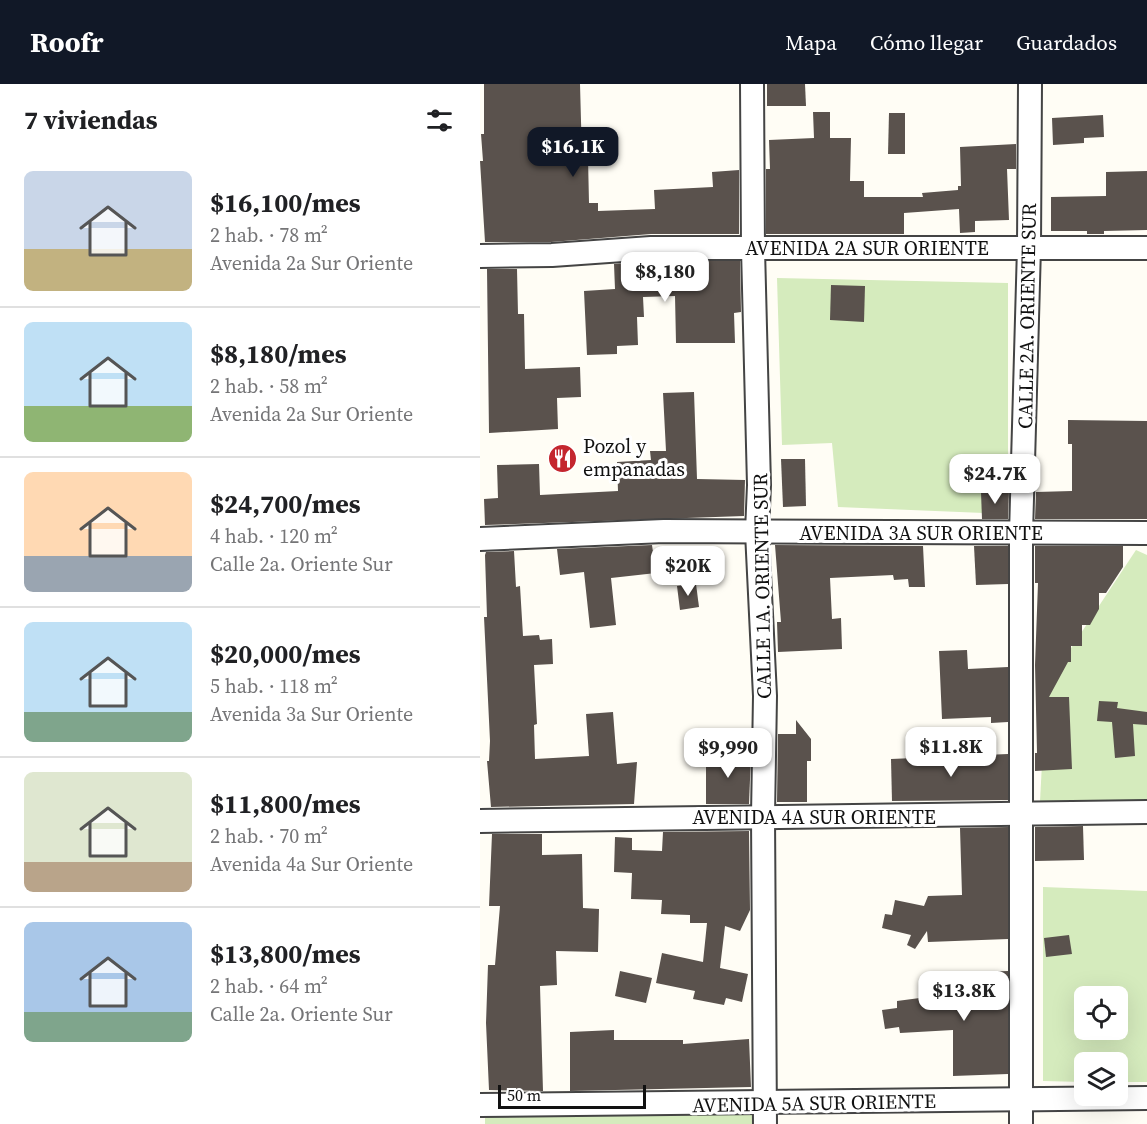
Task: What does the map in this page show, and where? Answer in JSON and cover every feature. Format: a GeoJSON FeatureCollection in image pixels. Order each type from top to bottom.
{"type":"FeatureCollection","features":[{"type":"Feature","properties":{"kind":"street","name":"CALLE 1A. ORIENTE SUR"},"geometry":{"type":"LineString","coordinates":[[752,84],[753,249],[759,485],[757,532],[765,696],[763,816],[765,1114]]}},
{"type":"Feature","properties":{"kind":"street","name":"CALLE 2A. ORIENTE SUR"},"geometry":{"type":"LineString","coordinates":[[1021,1124],[1021,534],[1029,247],[1030,84]]}},
{"type":"Feature","properties":{"kind":"street","name":"AVENIDA 2A SUR ORIENTE"},"geometry":{"type":"LineString","coordinates":[[480,256],[552,255],[651,248],[1147,248]]}},
{"type":"Feature","properties":{"kind":"street","name":"AVENIDA 3A SUR ORIENTE"},"geometry":{"type":"LineString","coordinates":[[480,539],[664,531],[1147,533]]}},
{"type":"Feature","properties":{"kind":"street","name":"AVENIDA 4A SUR ORIENTE"},"geometry":{"type":"LineString","coordinates":[[480,820],[1147,812]]}},
{"type":"Feature","properties":{"kind":"street","name":"AVENIDA 5A SUR ORIENTE"},"geometry":{"type":"LineString","coordinates":[[480,1105],[765,1114],[1021,1100],[1147,1098]]}},
{"type":"Feature","properties":{"kind":"green space"},"geometry":{"type":"Polygon","coordinates":[[[777,278],[1008,283],[1008,514],[838,507],[832,443],[782,445],[777,278]]]}},
{"type":"Feature","properties":{"kind":"green space"},"geometry":{"type":"Polygon","coordinates":[[[1136,550],[1147,555],[1147,801],[1040,802],[1046,686],[1136,550]]]}},
{"type":"Feature","properties":{"kind":"green space"},"geometry":{"type":"Polygon","coordinates":[[[1043,887],[1147,891],[1147,1082],[1128,1082],[1128,1052],[1074,1052],[1074,1082],[1043,1081],[1043,887]]]}},
{"type":"Feature","properties":{"kind":"green space"},"geometry":{"type":"Polygon","coordinates":[[[752,1114],[752,1124],[485,1124],[485,1115],[752,1114]]]}},
{"type":"Feature","properties":{"kind":"building"},"geometry":{"type":"Polygon","coordinates":[[[484,84],[580,84],[582,158],[588,158],[589,203],[598,203],[598,211],[655,209],[654,190],[713,187],[712,172],[739,170],[739,234],[651,234],[551,242],[485,242],[480,161],[483,161],[481,134],[484,134],[484,84]]]}},
{"type":"Feature","properties":{"kind":"building"},"geometry":{"type":"Polygon","coordinates":[[[767,84],[805,84],[806,106],[767,106],[767,84]]]}},
{"type":"Feature","properties":{"kind":"building"},"geometry":{"type":"Polygon","coordinates":[[[813,112],[830,112],[830,138],[851,138],[850,181],[864,181],[864,197],[923,197],[922,193],[958,190],[958,186],[961,186],[960,147],[1016,144],[1016,169],[1007,169],[1009,220],[975,221],[975,232],[960,233],[959,209],[904,213],[904,234],[766,234],[766,169],[770,169],[769,140],[814,138],[813,112]]]}},
{"type":"Feature","properties":{"kind":"building"},"geometry":{"type":"Polygon","coordinates":[[[889,113],[905,113],[905,154],[888,154],[889,113]]]}},
{"type":"Feature","properties":{"kind":"building"},"geometry":{"type":"Polygon","coordinates":[[[1103,115],[1104,137],[1084,138],[1084,143],[1053,145],[1052,118],[1103,115]]]}},
{"type":"Feature","properties":{"kind":"building"},"geometry":{"type":"Polygon","coordinates":[[[1147,171],[1147,230],[1104,231],[1104,234],[1087,234],[1087,231],[1051,231],[1051,197],[1106,196],[1106,172],[1147,171]]]}},
{"type":"Feature","properties":{"kind":"building"},"geometry":{"type":"Polygon","coordinates":[[[651,261],[740,261],[741,312],[734,313],[735,343],[676,343],[675,296],[643,297],[644,317],[637,317],[638,345],[617,346],[617,354],[587,355],[584,291],[615,289],[614,264],[651,261]]]}},
{"type":"Feature","properties":{"kind":"building"},"geometry":{"type":"Polygon","coordinates":[[[487,269],[517,269],[518,314],[524,314],[525,369],[580,367],[581,397],[557,398],[558,429],[489,433],[487,269]]]}},
{"type":"Feature","properties":{"kind":"building"},"geometry":{"type":"Polygon","coordinates":[[[831,285],[865,286],[864,322],[830,320],[831,285]]]}},
{"type":"Feature","properties":{"kind":"building"},"geometry":{"type":"Polygon","coordinates":[[[694,392],[697,479],[745,480],[744,516],[485,525],[484,499],[498,498],[497,465],[539,464],[540,495],[618,491],[617,462],[651,460],[650,451],[666,451],[663,393],[694,392]]]}},
{"type":"Feature","properties":{"kind":"building"},"geometry":{"type":"Polygon","coordinates":[[[1068,420],[1147,421],[1147,519],[1035,519],[1036,492],[1072,491],[1072,444],[1068,444],[1068,420]]]}},
{"type":"Feature","properties":{"kind":"building"},"geometry":{"type":"Polygon","coordinates":[[[781,459],[805,459],[806,506],[783,507],[781,459]]]}},
{"type":"Feature","properties":{"kind":"building"},"geometry":{"type":"Polygon","coordinates":[[[1009,491],[1008,519],[982,519],[981,492],[1009,491]]]}},
{"type":"Feature","properties":{"kind":"building"},"geometry":{"type":"Polygon","coordinates":[[[652,545],[656,573],[611,578],[616,625],[590,628],[584,572],[560,575],[557,549],[652,545]]]}},
{"type":"Feature","properties":{"kind":"building"},"geometry":{"type":"Polygon","coordinates":[[[775,545],[923,546],[925,587],[909,587],[908,579],[894,580],[893,575],[830,578],[832,619],[841,618],[842,649],[778,652],[777,622],[781,622],[775,545]]]}},
{"type":"Feature","properties":{"kind":"building"},"geometry":{"type":"Polygon","coordinates":[[[974,546],[1008,546],[1008,584],[976,585],[974,546]]]}},
{"type":"Feature","properties":{"kind":"building"},"geometry":{"type":"Polygon","coordinates":[[[1035,546],[1123,546],[1123,567],[1106,593],[1099,593],[1099,609],[1090,625],[1082,625],[1082,646],[1071,646],[1071,662],[1068,662],[1049,697],[1069,697],[1072,769],[1035,771],[1038,583],[1035,583],[1035,546]]]}},
{"type":"Feature","properties":{"kind":"building"},"geometry":{"type":"Polygon","coordinates":[[[514,551],[516,587],[520,586],[523,636],[539,635],[540,640],[552,639],[553,664],[534,665],[537,724],[534,725],[535,759],[589,756],[586,714],[613,712],[617,764],[637,762],[634,804],[491,807],[487,761],[489,761],[490,741],[484,617],[487,617],[485,555],[486,552],[514,551]]]}},
{"type":"Feature","properties":{"kind":"building"},"geometry":{"type":"Polygon","coordinates":[[[696,584],[699,607],[680,610],[677,586],[696,584]]]}},
{"type":"Feature","properties":{"kind":"building"},"geometry":{"type":"Polygon","coordinates":[[[967,650],[968,669],[1008,667],[1008,722],[991,723],[991,717],[942,719],[939,651],[967,650]]]}},
{"type":"Feature","properties":{"kind":"building"},"geometry":{"type":"Polygon","coordinates":[[[1099,701],[1118,702],[1117,708],[1147,712],[1147,725],[1133,724],[1135,756],[1115,758],[1112,722],[1097,721],[1099,701]]]}},
{"type":"Feature","properties":{"kind":"building"},"geometry":{"type":"Polygon","coordinates":[[[796,720],[811,739],[811,761],[807,761],[807,802],[777,802],[778,734],[796,734],[796,720]]]}},
{"type":"Feature","properties":{"kind":"building"},"geometry":{"type":"Polygon","coordinates":[[[1008,754],[1008,800],[892,801],[891,759],[1008,754]]]}},
{"type":"Feature","properties":{"kind":"building"},"geometry":{"type":"Polygon","coordinates":[[[706,755],[751,755],[749,804],[706,804],[706,755]]]}},
{"type":"Feature","properties":{"kind":"building"},"geometry":{"type":"Polygon","coordinates":[[[1083,826],[1084,860],[1035,861],[1035,827],[1083,826]]]}},
{"type":"Feature","properties":{"kind":"building"},"geometry":{"type":"Polygon","coordinates":[[[1008,827],[1008,939],[928,942],[927,931],[915,949],[907,945],[911,935],[882,928],[885,914],[892,915],[895,900],[924,906],[928,896],[962,895],[960,828],[1008,827]]]}},
{"type":"Feature","properties":{"kind":"building"},"geometry":{"type":"Polygon","coordinates":[[[749,831],[750,910],[740,931],[725,926],[720,968],[748,974],[742,1002],[726,998],[724,1005],[693,999],[695,991],[656,983],[662,953],[703,962],[707,923],[690,923],[690,915],[661,914],[662,900],[631,899],[632,873],[614,872],[615,837],[632,838],[632,850],[662,851],[663,832],[749,831]]]}},
{"type":"Feature","properties":{"kind":"building"},"geometry":{"type":"Polygon","coordinates":[[[492,834],[542,834],[542,855],[582,854],[583,908],[599,909],[598,952],[556,951],[557,985],[540,986],[543,1091],[489,1090],[486,1023],[488,965],[495,965],[500,906],[489,906],[492,834]]]}},
{"type":"Feature","properties":{"kind":"building"},"geometry":{"type":"Polygon","coordinates":[[[1069,935],[1072,954],[1046,957],[1044,938],[1069,935]]]}},
{"type":"Feature","properties":{"kind":"building"},"geometry":{"type":"Polygon","coordinates":[[[620,971],[652,978],[646,1003],[615,996],[620,971]]]}},
{"type":"Feature","properties":{"kind":"building"},"geometry":{"type":"Polygon","coordinates":[[[1008,971],[1008,1074],[953,1076],[953,1030],[900,1033],[899,1027],[885,1029],[882,1010],[897,1008],[897,1001],[935,996],[934,988],[971,985],[971,980],[979,980],[979,972],[1008,971]]]}},
{"type":"Feature","properties":{"kind":"building"},"geometry":{"type":"Polygon","coordinates":[[[614,1030],[614,1040],[683,1040],[683,1044],[749,1039],[751,1087],[570,1091],[570,1032],[614,1030]]]}},
{"type":"Feature","properties":{"kind":"place","name":"Pozol y empanadas"},"geometry":{"type":"Point","coordinates":[562,458]}}]}
